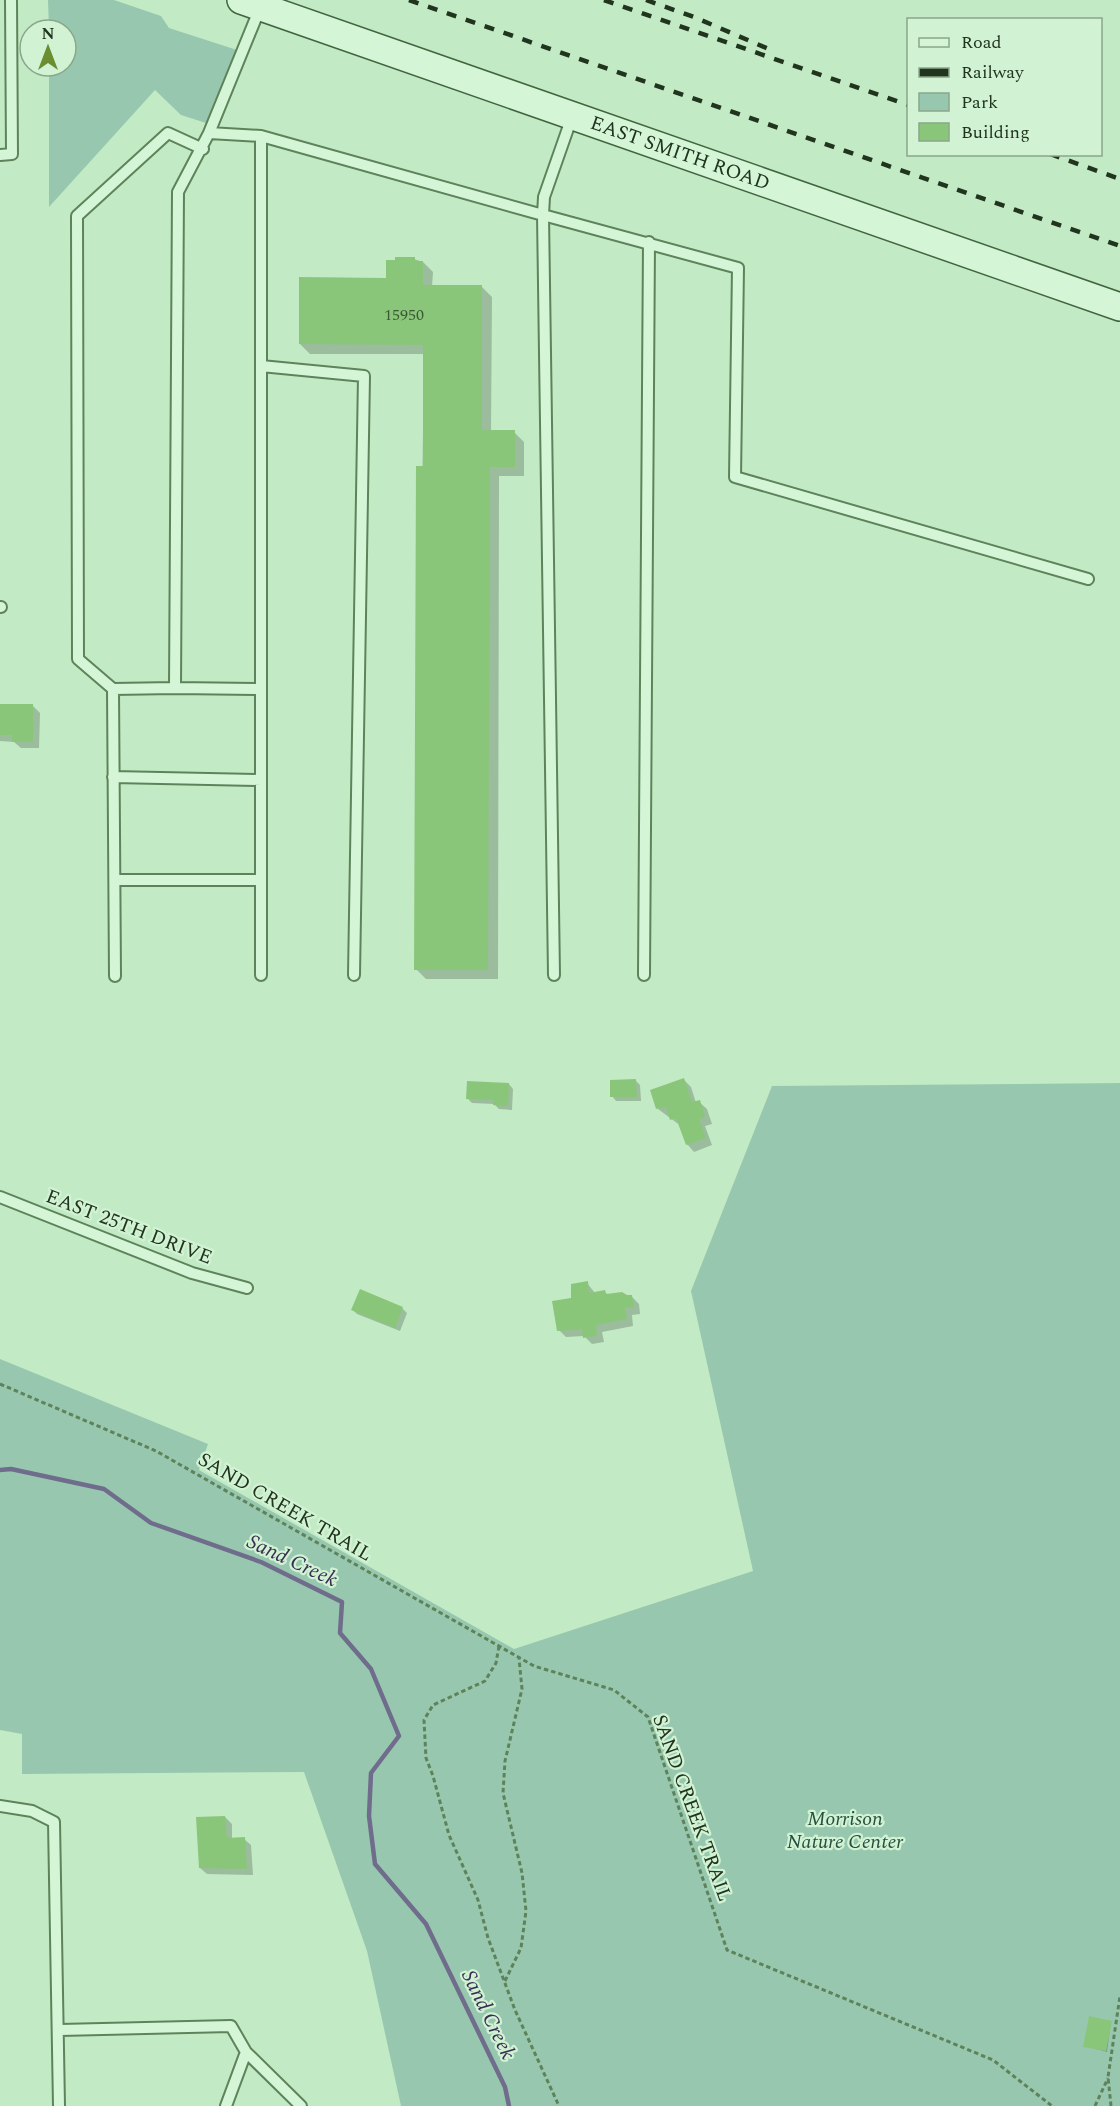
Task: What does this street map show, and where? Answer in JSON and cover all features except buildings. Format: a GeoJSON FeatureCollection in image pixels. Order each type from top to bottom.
{"type":"FeatureCollection","features":[{"type":"Feature","properties":{"kind":"street","name":"EAST SMITH ROAD"},"geometry":{"type":"LineString","coordinates":[[251,4],[1120,307]]}},
{"type":"Feature","properties":{"kind":"lane"},"geometry":{"type":"LineString","coordinates":[[0,155],[12,154],[11,0]]}},
{"type":"Feature","properties":{"kind":"lane"},"geometry":{"type":"LineString","coordinates":[[175,688],[178,192],[209,133],[251,4]]}},
{"type":"Feature","properties":{"kind":"lane"},"geometry":{"type":"LineString","coordinates":[[554,975],[543,215],[544,197],[572,117]]}},
{"type":"Feature","properties":{"kind":"lane"},"geometry":{"type":"LineString","coordinates":[[203,148],[168,133],[77,216],[78,659],[114,689],[261,689]]}},
{"type":"Feature","properties":{"kind":"lane"},"geometry":{"type":"LineString","coordinates":[[209,133],[261,136],[738,268],[735,477],[1088,579]]}},
{"type":"Feature","properties":{"kind":"lane"},"geometry":{"type":"LineString","coordinates":[[261,136],[261,975]]}},
{"type":"Feature","properties":{"kind":"lane"},"geometry":{"type":"LineString","coordinates":[[644,975],[649,242]]}},
{"type":"Feature","properties":{"kind":"lane"},"geometry":{"type":"LineString","coordinates":[[261,366],[364,376],[354,975]]}},
{"type":"Feature","properties":{"kind":"lane"},"geometry":{"type":"LineString","coordinates":[[114,689],[114,976]]}},
{"type":"Feature","properties":{"kind":"lane"},"geometry":{"type":"LineString","coordinates":[[114,777],[261,780]]}},
{"type":"Feature","properties":{"kind":"lane"},"geometry":{"type":"LineString","coordinates":[[115,880],[261,880]]}},
{"type":"Feature","properties":{"kind":"lane","name":"EAST 25TH DRIVE"},"geometry":{"type":"LineString","coordinates":[[0,1197],[192,1273],[247,1288]]}},
{"type":"Feature","properties":{"kind":"lane"},"geometry":{"type":"LineString","coordinates":[[0,1806],[32,1810],[54,1822],[60,2030],[59,2106]]}},
{"type":"Feature","properties":{"kind":"lane"},"geometry":{"type":"LineString","coordinates":[[60,2030],[231,2026],[246,2052],[301,2106]]}},
{"type":"Feature","properties":{"kind":"lane"},"geometry":{"type":"LineString","coordinates":[[226,2106],[246,2052]]}},
{"type":"Feature","properties":{"kind":"path","name":"SAND CREEK TRAIL"},"geometry":{"type":"LineString","coordinates":[[0,1383],[156,1451],[534,1666],[614,1690],[648,1717],[727,1950],[993,2061],[1052,2106]]}},
{"type":"Feature","properties":{"kind":"path"},"geometry":{"type":"LineString","coordinates":[[499,1646],[496,1664],[485,1681],[433,1705],[424,1720],[426,1758],[449,1835],[478,1900],[505,1982],[559,2106]]}},
{"type":"Feature","properties":{"kind":"path"},"geometry":{"type":"LineString","coordinates":[[505,1982],[521,1948],[526,1911],[522,1873],[503,1793],[505,1761],[522,1689],[519,1658]]}},
{"type":"Feature","properties":{"kind":"path"},"geometry":{"type":"LineString","coordinates":[[1111,2106],[1108,2077],[1120,1996]]}},
{"type":"Feature","properties":{"kind":"path"},"geometry":{"type":"LineString","coordinates":[[1095,2106],[1108,2077]]}},
{"type":"Feature","properties":{"kind":"green space"},"geometry":{"type":"Polygon","coordinates":[[[48,0],[114,0],[161,16],[169,28],[237,50],[206,123],[181,115],[155,90],[49,207],[49,78],[78,78],[78,18],[49,18],[48,0]]]}},
{"type":"Feature","properties":{"kind":"green space","name":"Morrison Nature Center"},"geometry":{"type":"Polygon","coordinates":[[[1120,1083],[1120,2106],[401,2106],[367,1951],[304,1772],[22,1774],[22,1734],[0,1730],[0,1359],[208,1444],[199,1470],[514,1649],[753,1571],[691,1291],[772,1086],[1120,1083]]]}},
{"type":"Feature","properties":{"kind":"waterway","name":"Sand Creek"},"geometry":{"type":"LineString","coordinates":[[0,1470],[11,1469],[104,1489],[151,1523],[261,1562],[342,1602],[340,1633],[371,1669],[399,1736],[371,1773],[369,1816],[375,1864],[426,1924],[505,2087],[509,2106]]}},
{"type":"Feature","properties":{"kind":"railway"},"geometry":{"type":"LineString","coordinates":[[409,0],[1120,246]]}},
{"type":"Feature","properties":{"kind":"railway"},"geometry":{"type":"LineString","coordinates":[[604,0],[907,105]]}},
{"type":"Feature","properties":{"kind":"railway"},"geometry":{"type":"LineString","coordinates":[[646,0],[694,17],[771,50]]}},
{"type":"Feature","properties":{"kind":"railway"},"geometry":{"type":"LineString","coordinates":[[1056,156],[1120,179]]}}]}
